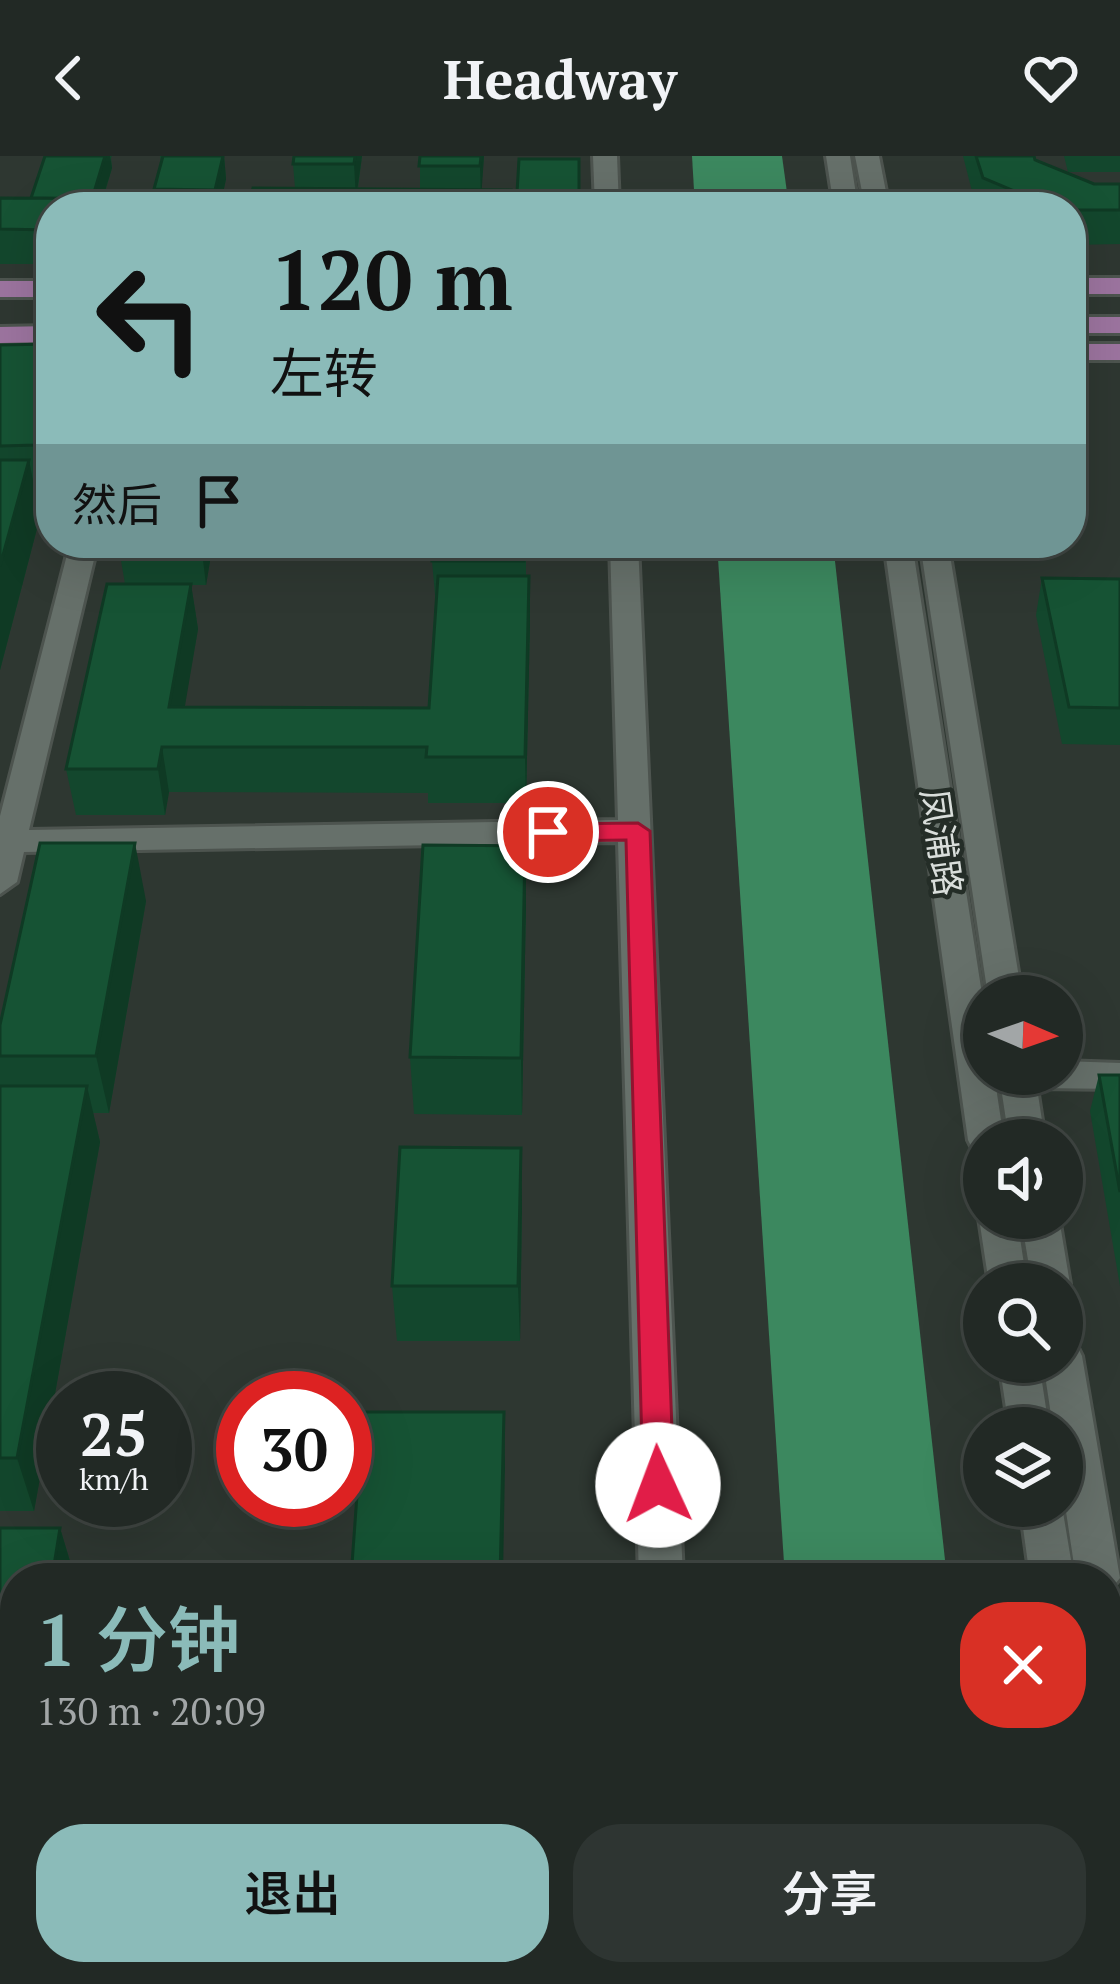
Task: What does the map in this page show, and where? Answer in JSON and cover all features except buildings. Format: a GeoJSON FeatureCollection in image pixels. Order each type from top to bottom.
{"type":"FeatureCollection","features":[{"type":"Feature","properties":{"kind":"main road"},"geometry":{"type":"LineString","coordinates":[[1086,286],[1120,286]]}},
{"type":"Feature","properties":{"kind":"main road"},"geometry":{"type":"LineString","coordinates":[[0,290],[36,289]]}},
{"type":"Feature","properties":{"kind":"main road"},"geometry":{"type":"LineString","coordinates":[[1086,325],[1120,325]]}},
{"type":"Feature","properties":{"kind":"main road"},"geometry":{"type":"LineString","coordinates":[[0,334],[36,334]]}},
{"type":"Feature","properties":{"kind":"main road"},"geometry":{"type":"LineString","coordinates":[[1086,352],[1120,352]]}},
{"type":"Feature","properties":{"kind":"main road"},"geometry":{"type":"LineString","coordinates":[[0,361],[36,360]]}},
{"type":"Feature","properties":{"kind":"street"},"geometry":{"type":"LineString","coordinates":[[604,156],[606,192]]}},
{"type":"Feature","properties":{"kind":"street"},"geometry":{"type":"LineString","coordinates":[[838,156],[844,192]]}},
{"type":"Feature","properties":{"kind":"street"},"geometry":{"type":"LineString","coordinates":[[867,156],[874,192]]}},
{"type":"Feature","properties":{"kind":"street"},"geometry":{"type":"LineString","coordinates":[[0,882],[79,558]]}},
{"type":"Feature","properties":{"kind":"street"},"geometry":{"type":"LineString","coordinates":[[625,558],[662,1563]]}},
{"type":"Feature","properties":{"kind":"street","name":"凤浦路"},"geometry":{"type":"LineString","coordinates":[[900,558],[983,1119]]}},
{"type":"Feature","properties":{"kind":"street","name":"凤浦路"},"geometry":{"type":"LineString","coordinates":[[936,558],[1002,975]]}},
{"type":"Feature","properties":{"kind":"street"},"geometry":{"type":"LineString","coordinates":[[10,841],[638,831]]}},
{"type":"Feature","properties":{"kind":"street"},"geometry":{"type":"LineString","coordinates":[[1083,1075],[1120,1076]]}},
{"type":"Feature","properties":{"kind":"street"},"geometry":{"type":"LineString","coordinates":[[1066,1383],[1095,1563]]}},
{"type":"Feature","properties":{"kind":"street"},"geometry":{"type":"LineString","coordinates":[[1044,1527],[1050,1563]]}},
{"type":"Feature","properties":{"kind":"shaded area"},"geometry":{"type":"Polygon","coordinates":[[[692,156],[782,156],[787,192],[694,192],[692,156]]]}},
{"type":"Feature","properties":{"kind":"shaded area"},"geometry":{"type":"Polygon","coordinates":[[[718,558],[835,558],[945,1563],[784,1563],[718,558]]]}},
{"type":"Feature","properties":{"kind":"route"},"geometry":{"type":"LineString","coordinates":[[548,832],[638,831],[658,1485]]}}]}
